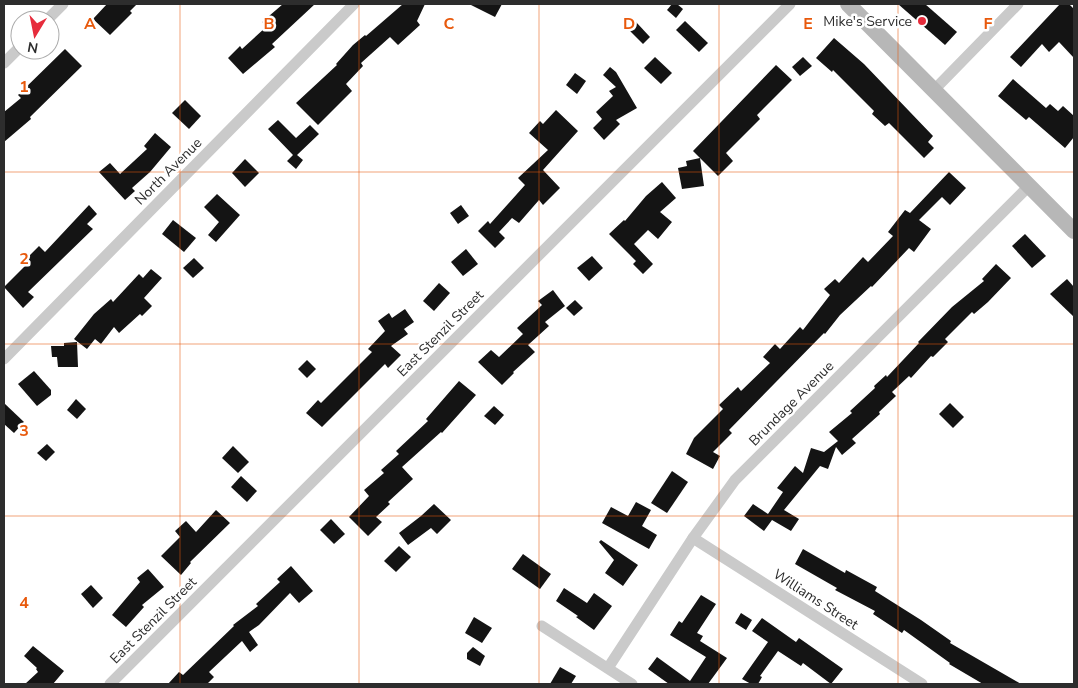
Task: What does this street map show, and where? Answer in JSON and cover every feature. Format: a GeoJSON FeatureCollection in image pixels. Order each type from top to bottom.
{"type":"FeatureCollection","features":[{"type":"Feature","properties":{"kind":"street","name":"North Avenue"},"geometry":{"type":"LineString","coordinates":[[4,359],[354,4]]}},
{"type":"Feature","properties":{"kind":"street","name":"East Stenzil Street"},"geometry":{"type":"LineString","coordinates":[[110,684],[790,4]]}},
{"type":"Feature","properties":{"kind":"street"},"geometry":{"type":"LineString","coordinates":[[848,4],[1074,232]]}},
{"type":"Feature","properties":{"kind":"street"},"geometry":{"type":"LineString","coordinates":[[934,90],[1018,4]]}},
{"type":"Feature","properties":{"kind":"street","name":"Brundage Avenue"},"geometry":{"type":"LineString","coordinates":[[608,668],[694,538],[735,480],[1029,186]]}},
{"type":"Feature","properties":{"kind":"street","name":"Williams Street"},"geometry":{"type":"LineString","coordinates":[[694,538],[922,684]]}},
{"type":"Feature","properties":{"kind":"street"},"geometry":{"type":"LineString","coordinates":[[542,626],[632,684]]}},
{"type":"Feature","properties":{"kind":"building"},"geometry":{"type":"Polygon","coordinates":[[[107,4],[137,4],[130,11],[132,13],[110,35],[93,19],[107,4]]]}},
{"type":"Feature","properties":{"kind":"building"},"geometry":{"type":"Polygon","coordinates":[[[283,4],[315,4],[272,44],[275,47],[243,74],[228,58],[240,46],[242,49],[266,27],[262,22],[283,4]]]}},
{"type":"Feature","properties":{"kind":"building"},"geometry":{"type":"Polygon","coordinates":[[[403,4],[425,4],[417,21],[420,25],[398,45],[390,37],[361,63],[363,66],[346,84],[352,91],[318,125],[296,103],[337,65],[353,45],[403,4]]]}},
{"type":"Feature","properties":{"kind":"building"},"geometry":{"type":"Polygon","coordinates":[[[469,4],[502,4],[495,17],[469,4]]]}},
{"type":"Feature","properties":{"kind":"building"},"geometry":{"type":"Polygon","coordinates":[[[672,4],[677,4],[683,9],[676,18],[667,10],[672,4]]]}},
{"type":"Feature","properties":{"kind":"building"},"geometry":{"type":"Polygon","coordinates":[[[898,4],[925,4],[957,32],[945,45],[898,4]]]}},
{"type":"Feature","properties":{"kind":"building"},"geometry":{"type":"Polygon","coordinates":[[[1060,4],[1069,4],[1074,9],[1074,58],[1059,42],[1049,52],[1042,44],[1021,67],[1010,57],[1060,4]]]}},
{"type":"Feature","properties":{"kind":"building"},"geometry":{"type":"Polygon","coordinates":[[[685,21],[708,43],[699,52],[676,30],[685,21]]]}},
{"type":"Feature","properties":{"kind":"building"},"geometry":{"type":"Polygon","coordinates":[[[636,22],[650,37],[643,44],[629,30],[636,22]]]}},
{"type":"Feature","properties":{"kind":"building"},"geometry":{"type":"Polygon","coordinates":[[[834,38],[864,64],[933,136],[928,142],[934,148],[924,158],[889,123],[885,126],[872,114],[874,111],[833,70],[832,72],[816,58],[834,38]]]}},
{"type":"Feature","properties":{"kind":"building"},"geometry":{"type":"Polygon","coordinates":[[[65,49],[82,66],[30,117],[31,119],[4,142],[4,112],[21,98],[18,95],[54,60],[60,60],[60,54],[65,49]]]}},
{"type":"Feature","properties":{"kind":"building"},"geometry":{"type":"Polygon","coordinates":[[[655,57],[672,73],[661,84],[644,68],[655,57]]]}},
{"type":"Feature","properties":{"kind":"building"},"geometry":{"type":"Polygon","coordinates":[[[803,57],[812,66],[800,76],[792,67],[803,57]]]}},
{"type":"Feature","properties":{"kind":"building"},"geometry":{"type":"Polygon","coordinates":[[[776,65],[792,80],[757,115],[760,119],[726,153],[733,161],[718,176],[693,151],[776,65]]]}},
{"type":"Feature","properties":{"kind":"building"},"geometry":{"type":"Polygon","coordinates":[[[610,67],[616,72],[637,108],[616,120],[620,124],[604,140],[593,128],[602,119],[596,112],[613,96],[609,91],[616,87],[603,75],[610,67]]]}},
{"type":"Feature","properties":{"kind":"building"},"geometry":{"type":"Polygon","coordinates":[[[575,73],[586,81],[577,94],[566,85],[575,73]]]}},
{"type":"Feature","properties":{"kind":"building"},"geometry":{"type":"Polygon","coordinates":[[[1013,79],[1046,108],[1050,104],[1058,111],[1063,106],[1074,116],[1074,137],[1065,148],[1029,117],[1026,120],[998,96],[1013,79]]]}},
{"type":"Feature","properties":{"kind":"building"},"geometry":{"type":"Polygon","coordinates":[[[185,100],[201,116],[189,129],[172,113],[185,100]]]}},
{"type":"Feature","properties":{"kind":"building"},"geometry":{"type":"Polygon","coordinates":[[[556,110],[578,131],[543,170],[560,188],[543,205],[539,200],[519,223],[512,218],[499,232],[505,238],[495,248],[478,231],[488,221],[490,224],[525,185],[518,178],[548,150],[529,133],[540,121],[543,124],[556,110]]]}},
{"type":"Feature","properties":{"kind":"building"},"geometry":{"type":"Polygon","coordinates":[[[278,120],[296,138],[310,125],[319,134],[297,155],[303,160],[296,169],[287,161],[293,155],[268,129],[278,120]]]}},
{"type":"Feature","properties":{"kind":"building"},"geometry":{"type":"Polygon","coordinates":[[[155,133],[171,147],[150,172],[132,188],[135,191],[125,200],[99,172],[110,163],[120,174],[147,149],[144,146],[155,133]]]}},
{"type":"Feature","properties":{"kind":"building"},"geometry":{"type":"Polygon","coordinates":[[[700,158],[704,186],[682,189],[678,168],[687,166],[686,161],[700,158]]]}},
{"type":"Feature","properties":{"kind":"building"},"geometry":{"type":"Polygon","coordinates":[[[245,159],[259,173],[245,187],[232,173],[245,159]]]}},
{"type":"Feature","properties":{"kind":"building"},"geometry":{"type":"Polygon","coordinates":[[[949,172],[966,188],[950,205],[942,197],[919,220],[931,229],[914,252],[909,248],[872,287],[840,315],[825,334],[729,430],[732,433],[713,452],[720,456],[713,469],[686,454],[694,438],[723,409],[719,405],[738,387],[741,391],[770,363],[763,357],[775,344],[780,349],[800,327],[803,330],[830,295],[824,289],[835,279],[839,283],[863,257],[868,262],[893,236],[888,232],[905,210],[910,213],[949,172]]]}},
{"type":"Feature","properties":{"kind":"building"},"geometry":{"type":"Polygon","coordinates":[[[662,182],[676,198],[660,212],[672,222],[658,239],[648,230],[634,244],[653,264],[643,274],[633,264],[636,261],[609,234],[625,221],[646,196],[662,182]]]}},
{"type":"Feature","properties":{"kind":"building"},"geometry":{"type":"Polygon","coordinates":[[[217,194],[240,215],[216,242],[208,235],[219,222],[204,207],[217,194]]]}},
{"type":"Feature","properties":{"kind":"building"},"geometry":{"type":"Polygon","coordinates":[[[89,205],[97,214],[87,224],[93,229],[28,292],[34,297],[23,308],[4,287],[27,264],[24,261],[39,246],[45,252],[89,205]]]}},
{"type":"Feature","properties":{"kind":"building"},"geometry":{"type":"Polygon","coordinates":[[[461,205],[469,216],[458,224],[450,213],[461,205]]]}},
{"type":"Feature","properties":{"kind":"building"},"geometry":{"type":"Polygon","coordinates":[[[173,220],[196,238],[184,252],[162,234],[173,220]]]}},
{"type":"Feature","properties":{"kind":"building"},"geometry":{"type":"Polygon","coordinates":[[[1025,234],[1046,256],[1032,268],[1012,246],[1025,234]]]}},
{"type":"Feature","properties":{"kind":"building"},"geometry":{"type":"Polygon","coordinates":[[[466,249],[478,264],[463,276],[451,262],[466,249]]]}},
{"type":"Feature","properties":{"kind":"building"},"geometry":{"type":"Polygon","coordinates":[[[592,256],[603,268],[589,281],[577,268],[592,256]]]}},
{"type":"Feature","properties":{"kind":"building"},"geometry":{"type":"Polygon","coordinates":[[[194,258],[204,268],[193,278],[183,268],[194,258]]]}},
{"type":"Feature","properties":{"kind":"building"},"geometry":{"type":"Polygon","coordinates":[[[996,264],[1011,278],[988,302],[974,314],[972,312],[945,339],[948,342],[933,357],[931,356],[911,378],[909,376],[892,392],[896,396],[879,412],[880,414],[852,439],[856,443],[842,455],[836,447],[828,469],[820,466],[784,510],[799,519],[791,531],[772,520],[764,531],[744,516],[753,504],[768,514],[783,492],[777,488],[795,466],[803,473],[811,448],[824,452],[838,441],[829,432],[852,413],[850,411],[886,375],[887,377],[952,307],[984,281],[982,279],[996,264]]]}},
{"type":"Feature","properties":{"kind":"building"},"geometry":{"type":"Polygon","coordinates":[[[151,269],[162,278],[144,298],[152,306],[142,316],[140,314],[119,333],[114,327],[101,344],[95,339],[87,349],[74,339],[94,314],[111,299],[113,302],[139,274],[143,278],[151,269]]]}},
{"type":"Feature","properties":{"kind":"building"},"geometry":{"type":"Polygon","coordinates":[[[1067,279],[1074,287],[1074,317],[1050,294],[1067,279]]]}},
{"type":"Feature","properties":{"kind":"building"},"geometry":{"type":"Polygon","coordinates":[[[439,283],[450,293],[434,311],[423,301],[439,283]]]}},
{"type":"Feature","properties":{"kind":"building"},"geometry":{"type":"Polygon","coordinates":[[[553,290],[565,306],[545,322],[549,326],[528,345],[535,352],[502,385],[478,362],[491,350],[499,357],[523,334],[517,328],[542,305],[538,301],[553,290]]]}},
{"type":"Feature","properties":{"kind":"building"},"geometry":{"type":"Polygon","coordinates":[[[575,300],[583,308],[574,316],[566,308],[575,300]]]}},
{"type":"Feature","properties":{"kind":"building"},"geometry":{"type":"Polygon","coordinates":[[[405,309],[414,322],[404,329],[408,334],[391,346],[401,355],[388,368],[385,364],[322,427],[306,413],[318,400],[321,403],[372,352],[368,349],[385,331],[378,321],[389,313],[392,318],[405,309]]]}},
{"type":"Feature","properties":{"kind":"building"},"geometry":{"type":"Polygon","coordinates":[[[77,342],[78,367],[58,367],[57,357],[52,357],[51,346],[64,346],[64,343],[77,342]]]}},
{"type":"Feature","properties":{"kind":"building"},"geometry":{"type":"Polygon","coordinates":[[[307,360],[316,369],[307,378],[298,369],[307,360]]]}},
{"type":"Feature","properties":{"kind":"building"},"geometry":{"type":"Polygon","coordinates":[[[34,371],[51,390],[51,395],[37,406],[18,384],[34,371]]]}},
{"type":"Feature","properties":{"kind":"building"},"geometry":{"type":"Polygon","coordinates":[[[459,381],[476,395],[442,433],[402,467],[413,479],[388,502],[390,504],[376,517],[382,522],[368,536],[349,517],[369,496],[364,490],[384,473],[381,470],[399,454],[396,451],[428,421],[426,419],[459,381]]]}},
{"type":"Feature","properties":{"kind":"building"},"geometry":{"type":"Polygon","coordinates":[[[76,399],[86,409],[77,419],[67,410],[76,399]]]}},
{"type":"Feature","properties":{"kind":"building"},"geometry":{"type":"Polygon","coordinates":[[[4,403],[24,422],[14,433],[4,424],[4,403]]]}},
{"type":"Feature","properties":{"kind":"building"},"geometry":{"type":"Polygon","coordinates":[[[950,403],[964,417],[953,428],[939,414],[950,403]]]}},
{"type":"Feature","properties":{"kind":"building"},"geometry":{"type":"Polygon","coordinates":[[[494,406],[504,415],[495,425],[484,416],[494,406]]]}},
{"type":"Feature","properties":{"kind":"building"},"geometry":{"type":"Polygon","coordinates":[[[47,444],[55,452],[46,461],[37,453],[47,444]]]}},
{"type":"Feature","properties":{"kind":"building"},"geometry":{"type":"Polygon","coordinates":[[[233,446],[249,462],[238,473],[222,458],[233,446]]]}},
{"type":"Feature","properties":{"kind":"building"},"geometry":{"type":"Polygon","coordinates":[[[672,471],[688,482],[667,513],[651,503],[672,471]]]}},
{"type":"Feature","properties":{"kind":"building"},"geometry":{"type":"Polygon","coordinates":[[[241,476],[257,491],[247,502],[231,487],[241,476]]]}},
{"type":"Feature","properties":{"kind":"building"},"geometry":{"type":"Polygon","coordinates":[[[636,502],[651,510],[642,526],[657,535],[649,549],[602,523],[611,507],[628,516],[636,502]]]}},
{"type":"Feature","properties":{"kind":"building"},"geometry":{"type":"Polygon","coordinates":[[[434,504],[451,520],[437,534],[431,528],[408,545],[399,533],[434,504]]]}},
{"type":"Feature","properties":{"kind":"building"},"geometry":{"type":"Polygon","coordinates":[[[216,510],[230,523],[190,562],[181,575],[161,556],[180,537],[175,531],[186,521],[196,532],[216,510]]]}},
{"type":"Feature","properties":{"kind":"building"},"geometry":{"type":"Polygon","coordinates":[[[331,519],[345,534],[334,544],[320,530],[331,519]]]}},
{"type":"Feature","properties":{"kind":"building"},"geometry":{"type":"Polygon","coordinates":[[[601,540],[638,565],[623,586],[605,573],[614,560],[599,542],[601,540]]]}},
{"type":"Feature","properties":{"kind":"building"},"geometry":{"type":"Polygon","coordinates":[[[399,546],[411,557],[396,572],[384,561],[399,546]]]}},
{"type":"Feature","properties":{"kind":"building"},"geometry":{"type":"Polygon","coordinates":[[[803,549],[845,573],[846,570],[877,587],[875,591],[921,620],[951,641],[950,643],[1021,684],[983,684],[949,664],[904,630],[902,633],[873,614],[875,611],[835,590],[837,588],[795,564],[803,549]]]}},
{"type":"Feature","properties":{"kind":"building"},"geometry":{"type":"Polygon","coordinates":[[[523,554],[551,574],[540,589],[512,569],[523,554]]]}},
{"type":"Feature","properties":{"kind":"building"},"geometry":{"type":"Polygon","coordinates":[[[291,566],[313,591],[299,603],[290,593],[259,625],[249,632],[258,645],[250,652],[242,641],[209,672],[214,677],[207,684],[168,684],[179,672],[183,675],[233,625],[258,606],[256,604],[280,582],[277,579],[291,566]]]}},
{"type":"Feature","properties":{"kind":"building"},"geometry":{"type":"Polygon","coordinates":[[[148,569],[164,587],[142,605],[144,607],[126,627],[112,615],[140,582],[137,578],[148,569]]]}},
{"type":"Feature","properties":{"kind":"building"},"geometry":{"type":"Polygon","coordinates":[[[91,585],[103,598],[93,608],[81,594],[91,585]]]}},
{"type":"Feature","properties":{"kind":"building"},"geometry":{"type":"Polygon","coordinates":[[[564,588],[587,603],[594,593],[612,606],[594,630],[556,601],[564,588]]]}},
{"type":"Feature","properties":{"kind":"building"},"geometry":{"type":"Polygon","coordinates":[[[701,595],[716,604],[697,633],[703,636],[700,641],[727,658],[708,684],[669,684],[648,669],[657,657],[690,681],[706,657],[670,635],[679,621],[682,623],[701,595]]]}},
{"type":"Feature","properties":{"kind":"building"},"geometry":{"type":"Polygon","coordinates":[[[741,613],[752,620],[746,630],[735,623],[741,613]]]}},
{"type":"Feature","properties":{"kind":"building"},"geometry":{"type":"Polygon","coordinates":[[[474,617],[492,628],[482,643],[465,633],[474,617]]]}},
{"type":"Feature","properties":{"kind":"building"},"geometry":{"type":"Polygon","coordinates":[[[762,618],[796,642],[799,638],[843,669],[831,684],[803,663],[801,666],[778,651],[760,676],[762,677],[758,684],[751,684],[742,679],[768,642],[752,631],[762,618]]]}},
{"type":"Feature","properties":{"kind":"building"},"geometry":{"type":"Polygon","coordinates":[[[33,646],[64,671],[53,684],[25,684],[38,672],[37,668],[24,656],[33,646]]]}},
{"type":"Feature","properties":{"kind":"building"},"geometry":{"type":"Polygon","coordinates":[[[473,647],[485,656],[480,666],[467,659],[467,653],[473,647]]]}},
{"type":"Feature","properties":{"kind":"building"},"geometry":{"type":"Polygon","coordinates":[[[560,667],[576,676],[571,684],[550,684],[560,667]]]}},
{"type":"Feature","properties":{"kind":"place","name":"Mike's Service"},"geometry":{"type":"Point","coordinates":[922,21]}}]}
